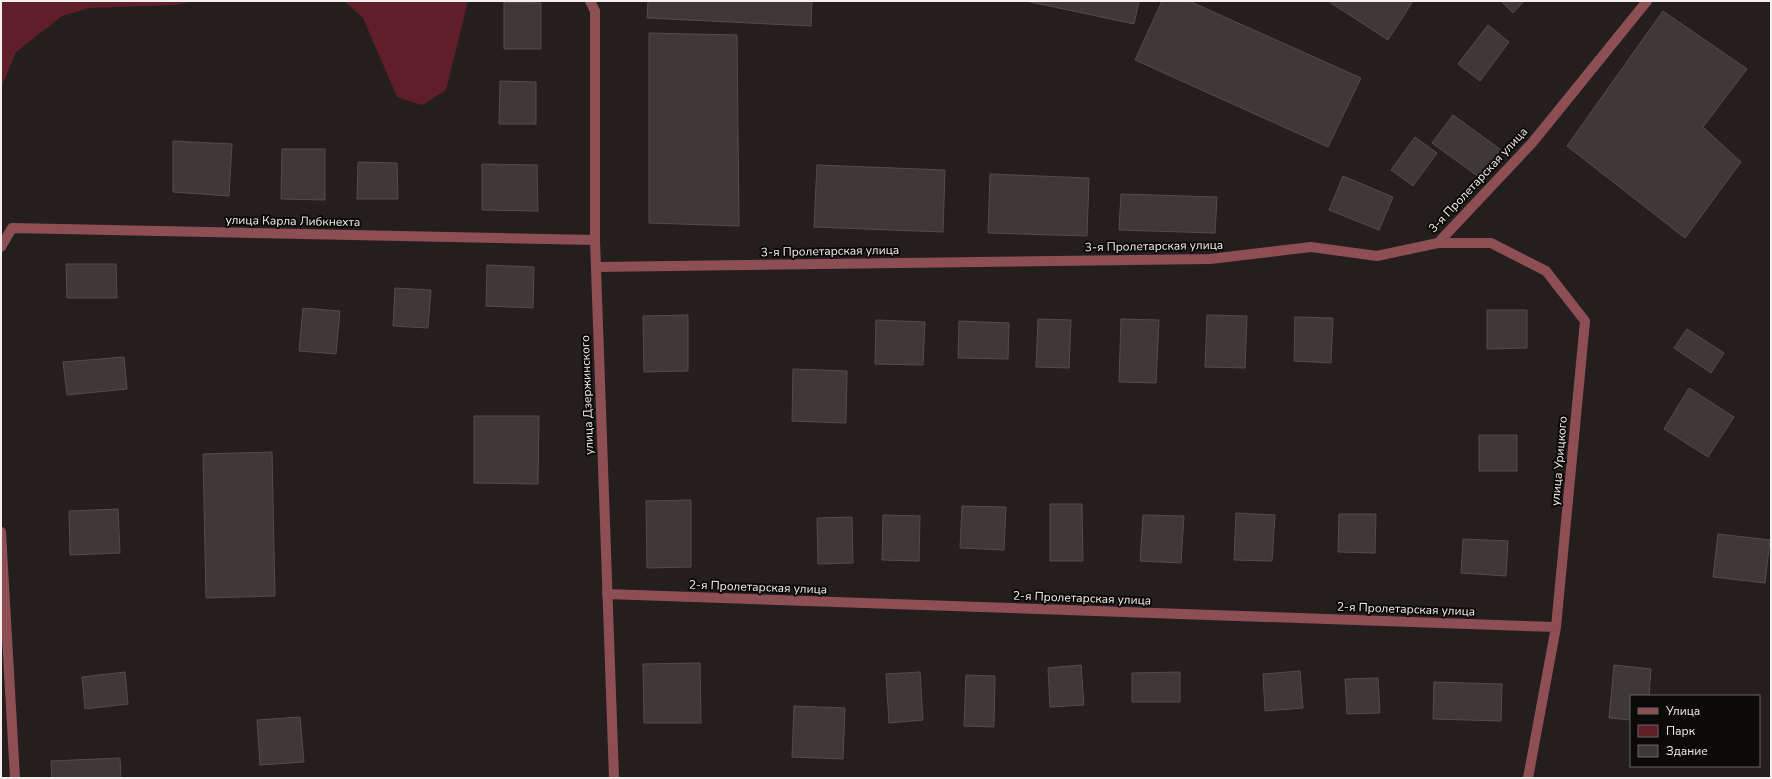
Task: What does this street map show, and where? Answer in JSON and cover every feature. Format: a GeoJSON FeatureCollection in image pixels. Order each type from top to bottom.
{"type":"FeatureCollection","features":[{"type":"Feature","properties":{"kind":"street","name":"улица Дзержинского"},"geometry":{"type":"LineString","coordinates":[[590,1],[595,11],[595,240],[614,778]]}},
{"type":"Feature","properties":{"kind":"street","name":"3-я Пролетарская улица"},"geometry":{"type":"LineString","coordinates":[[596,267],[1210,259],[1311,247],[1377,256],[1438,243],[1532,143],[1647,1]]}},
{"type":"Feature","properties":{"kind":"street","name":"улица Карла Либкнехта"},"geometry":{"type":"LineString","coordinates":[[1,247],[12,228],[595,240]]}},
{"type":"Feature","properties":{"kind":"street","name":"улица Урицкого"},"geometry":{"type":"LineString","coordinates":[[1438,243],[1490,243],[1546,271],[1585,321],[1556,627],[1528,778]]}},
{"type":"Feature","properties":{"kind":"street"},"geometry":{"type":"LineString","coordinates":[[1,532],[3,612],[15,778]]}},
{"type":"Feature","properties":{"kind":"street","name":"2-я Пролетарская улица"},"geometry":{"type":"LineString","coordinates":[[607,594],[1556,627]]}},
{"type":"Feature","properties":{"kind":"green space"},"geometry":{"type":"Polygon","coordinates":[[[1,1],[192,1],[176,5],[89,8],[62,16],[16,52],[1,88],[1,1]]]}},
{"type":"Feature","properties":{"kind":"green space"},"geometry":{"type":"Polygon","coordinates":[[[344,1],[468,1],[446,90],[422,105],[397,97],[363,18],[344,1]]]}},
{"type":"Feature","properties":{"kind":"building"},"geometry":{"type":"Polygon","coordinates":[[[648,1],[812,1],[811,26],[647,18],[648,1]]]}},
{"type":"Feature","properties":{"kind":"building"},"geometry":{"type":"Polygon","coordinates":[[[1026,1],[1139,1],[1134,24],[1026,1]]]}},
{"type":"Feature","properties":{"kind":"building"},"geometry":{"type":"Polygon","coordinates":[[[1162,1],[1189,1],[1361,78],[1328,147],[1135,60],[1162,1]]]}},
{"type":"Feature","properties":{"kind":"building"},"geometry":{"type":"Polygon","coordinates":[[[1328,1],[1413,1],[1388,40],[1328,1]]]}},
{"type":"Feature","properties":{"kind":"building"},"geometry":{"type":"Polygon","coordinates":[[[1501,1],[1524,1],[1513,13],[1501,1]]]}},
{"type":"Feature","properties":{"kind":"building"},"geometry":{"type":"Polygon","coordinates":[[[504,2],[541,3],[541,49],[504,49],[504,2]]]}},
{"type":"Feature","properties":{"kind":"building"},"geometry":{"type":"Polygon","coordinates":[[[1663,11],[1747,69],[1703,127],[1741,162],[1685,238],[1567,146],[1663,11]]]}},
{"type":"Feature","properties":{"kind":"building"},"geometry":{"type":"Polygon","coordinates":[[[1488,25],[1509,42],[1480,81],[1458,64],[1488,25]]]}},
{"type":"Feature","properties":{"kind":"building"},"geometry":{"type":"Polygon","coordinates":[[[649,33],[737,35],[739,226],[649,223],[649,33]]]}},
{"type":"Feature","properties":{"kind":"building"},"geometry":{"type":"Polygon","coordinates":[[[500,81],[536,82],[536,124],[499,124],[500,81]]]}},
{"type":"Feature","properties":{"kind":"building"},"geometry":{"type":"Polygon","coordinates":[[[1453,115],[1504,152],[1483,180],[1432,143],[1453,115]]]}},
{"type":"Feature","properties":{"kind":"building"},"geometry":{"type":"Polygon","coordinates":[[[1415,137],[1437,153],[1413,186],[1391,170],[1415,137]]]}},
{"type":"Feature","properties":{"kind":"building"},"geometry":{"type":"Polygon","coordinates":[[[173,141],[232,144],[229,196],[173,192],[173,141]]]}},
{"type":"Feature","properties":{"kind":"building"},"geometry":{"type":"Polygon","coordinates":[[[282,149],[325,149],[325,200],[281,199],[282,149]]]}},
{"type":"Feature","properties":{"kind":"building"},"geometry":{"type":"Polygon","coordinates":[[[358,162],[397,163],[398,199],[357,199],[358,162]]]}},
{"type":"Feature","properties":{"kind":"building"},"geometry":{"type":"Polygon","coordinates":[[[482,164],[537,165],[538,211],[482,210],[482,164]]]}},
{"type":"Feature","properties":{"kind":"building"},"geometry":{"type":"Polygon","coordinates":[[[817,165],[945,170],[943,232],[814,227],[817,165]]]}},
{"type":"Feature","properties":{"kind":"building"},"geometry":{"type":"Polygon","coordinates":[[[990,174],[1089,178],[1087,236],[988,233],[990,174]]]}},
{"type":"Feature","properties":{"kind":"building"},"geometry":{"type":"Polygon","coordinates":[[[1343,176],[1393,197],[1379,230],[1329,210],[1343,176]]]}},
{"type":"Feature","properties":{"kind":"building"},"geometry":{"type":"Polygon","coordinates":[[[1121,194],[1217,197],[1215,233],[1119,230],[1121,194]]]}},
{"type":"Feature","properties":{"kind":"building"},"geometry":{"type":"Polygon","coordinates":[[[66,264],[116,264],[117,298],[67,298],[66,264]]]}},
{"type":"Feature","properties":{"kind":"building"},"geometry":{"type":"Polygon","coordinates":[[[487,265],[534,267],[533,308],[486,306],[487,265]]]}},
{"type":"Feature","properties":{"kind":"building"},"geometry":{"type":"Polygon","coordinates":[[[395,288],[431,290],[428,328],[393,326],[395,288]]]}},
{"type":"Feature","properties":{"kind":"building"},"geometry":{"type":"Polygon","coordinates":[[[303,308],[340,311],[336,354],[299,351],[303,308]]]}},
{"type":"Feature","properties":{"kind":"building"},"geometry":{"type":"Polygon","coordinates":[[[1487,310],[1527,310],[1527,348],[1487,349],[1487,310]]]}},
{"type":"Feature","properties":{"kind":"building"},"geometry":{"type":"Polygon","coordinates":[[[688,315],[688,371],[644,372],[643,316],[688,315]]]}},
{"type":"Feature","properties":{"kind":"building"},"geometry":{"type":"Polygon","coordinates":[[[1207,315],[1247,316],[1245,368],[1205,367],[1207,315]]]}},
{"type":"Feature","properties":{"kind":"building"},"geometry":{"type":"Polygon","coordinates":[[[1295,317],[1333,318],[1331,363],[1294,361],[1295,317]]]}},
{"type":"Feature","properties":{"kind":"building"},"geometry":{"type":"Polygon","coordinates":[[[1038,319],[1071,320],[1069,368],[1036,367],[1038,319]]]}},
{"type":"Feature","properties":{"kind":"building"},"geometry":{"type":"Polygon","coordinates":[[[1121,319],[1159,320],[1156,383],[1119,382],[1121,319]]]}},
{"type":"Feature","properties":{"kind":"building"},"geometry":{"type":"Polygon","coordinates":[[[876,320],[925,322],[923,365],[875,364],[876,320]]]}},
{"type":"Feature","properties":{"kind":"building"},"geometry":{"type":"Polygon","coordinates":[[[959,321],[1009,323],[1008,359],[958,358],[959,321]]]}},
{"type":"Feature","properties":{"kind":"building"},"geometry":{"type":"Polygon","coordinates":[[[1687,329],[1724,353],[1711,373],[1674,348],[1687,329]]]}},
{"type":"Feature","properties":{"kind":"building"},"geometry":{"type":"Polygon","coordinates":[[[124,357],[127,389],[67,395],[63,362],[124,357]]]}},
{"type":"Feature","properties":{"kind":"building"},"geometry":{"type":"Polygon","coordinates":[[[793,369],[847,371],[846,423],[792,421],[793,369]]]}},
{"type":"Feature","properties":{"kind":"building"},"geometry":{"type":"Polygon","coordinates":[[[1689,388],[1734,417],[1708,457],[1664,429],[1689,388]]]}},
{"type":"Feature","properties":{"kind":"building"},"geometry":{"type":"Polygon","coordinates":[[[474,416],[539,416],[538,484],[474,483],[474,416]]]}},
{"type":"Feature","properties":{"kind":"building"},"geometry":{"type":"Polygon","coordinates":[[[1479,435],[1517,435],[1517,471],[1479,471],[1479,435]]]}},
{"type":"Feature","properties":{"kind":"building"},"geometry":{"type":"Polygon","coordinates":[[[272,452],[275,596],[206,598],[203,454],[272,452]]]}},
{"type":"Feature","properties":{"kind":"building"},"geometry":{"type":"Polygon","coordinates":[[[691,500],[691,567],[647,568],[646,501],[691,500]]]}},
{"type":"Feature","properties":{"kind":"building"},"geometry":{"type":"Polygon","coordinates":[[[1050,504],[1082,504],[1083,561],[1050,561],[1050,504]]]}},
{"type":"Feature","properties":{"kind":"building"},"geometry":{"type":"Polygon","coordinates":[[[962,506],[1006,507],[1004,550],[960,548],[962,506]]]}},
{"type":"Feature","properties":{"kind":"building"},"geometry":{"type":"Polygon","coordinates":[[[118,509],[120,553],[70,555],[69,511],[118,509]]]}},
{"type":"Feature","properties":{"kind":"building"},"geometry":{"type":"Polygon","coordinates":[[[1236,513],[1275,515],[1272,561],[1234,560],[1236,513]]]}},
{"type":"Feature","properties":{"kind":"building"},"geometry":{"type":"Polygon","coordinates":[[[1339,514],[1376,514],[1375,553],[1338,552],[1339,514]]]}},
{"type":"Feature","properties":{"kind":"building"},"geometry":{"type":"Polygon","coordinates":[[[883,515],[920,516],[919,561],[882,560],[883,515]]]}},
{"type":"Feature","properties":{"kind":"building"},"geometry":{"type":"Polygon","coordinates":[[[1143,515],[1184,516],[1181,563],[1140,561],[1143,515]]]}},
{"type":"Feature","properties":{"kind":"building"},"geometry":{"type":"Polygon","coordinates":[[[852,517],[853,563],[818,564],[817,518],[852,517]]]}},
{"type":"Feature","properties":{"kind":"building"},"geometry":{"type":"Polygon","coordinates":[[[1718,534],[1770,540],[1765,583],[1713,577],[1718,534]]]}},
{"type":"Feature","properties":{"kind":"building"},"geometry":{"type":"Polygon","coordinates":[[[1463,539],[1508,541],[1506,576],[1461,573],[1463,539]]]}},
{"type":"Feature","properties":{"kind":"building"},"geometry":{"type":"Polygon","coordinates":[[[700,663],[701,723],[644,723],[643,664],[700,663]]]}},
{"type":"Feature","properties":{"kind":"building"},"geometry":{"type":"Polygon","coordinates":[[[1081,665],[1084,705],[1050,707],[1048,668],[1081,665]]]}},
{"type":"Feature","properties":{"kind":"building"},"geometry":{"type":"Polygon","coordinates":[[[1614,665],[1651,669],[1649,695],[1630,695],[1630,720],[1609,718],[1614,665]]]}},
{"type":"Feature","properties":{"kind":"building"},"geometry":{"type":"Polygon","coordinates":[[[1300,671],[1303,708],[1265,711],[1263,674],[1300,671]]]}},
{"type":"Feature","properties":{"kind":"building"},"geometry":{"type":"Polygon","coordinates":[[[125,672],[128,704],[85,709],[82,677],[125,672]]]}},
{"type":"Feature","properties":{"kind":"building"},"geometry":{"type":"Polygon","coordinates":[[[920,672],[923,720],[889,723],[886,674],[920,672]]]}},
{"type":"Feature","properties":{"kind":"building"},"geometry":{"type":"Polygon","coordinates":[[[1180,672],[1180,702],[1132,702],[1132,673],[1180,672]]]}},
{"type":"Feature","properties":{"kind":"building"},"geometry":{"type":"Polygon","coordinates":[[[966,675],[995,676],[994,727],[964,726],[966,675]]]}},
{"type":"Feature","properties":{"kind":"building"},"geometry":{"type":"Polygon","coordinates":[[[1378,678],[1380,713],[1347,714],[1345,679],[1378,678]]]}},
{"type":"Feature","properties":{"kind":"building"},"geometry":{"type":"Polygon","coordinates":[[[1434,682],[1502,684],[1501,721],[1433,719],[1434,682]]]}},
{"type":"Feature","properties":{"kind":"building"},"geometry":{"type":"Polygon","coordinates":[[[794,706],[845,708],[843,759],[792,757],[794,706]]]}},
{"type":"Feature","properties":{"kind":"building"},"geometry":{"type":"Polygon","coordinates":[[[300,717],[304,762],[260,765],[257,720],[300,717]]]}},
{"type":"Feature","properties":{"kind":"building"},"geometry":{"type":"Polygon","coordinates":[[[120,758],[121,778],[52,778],[51,761],[120,758]]]}}]}
